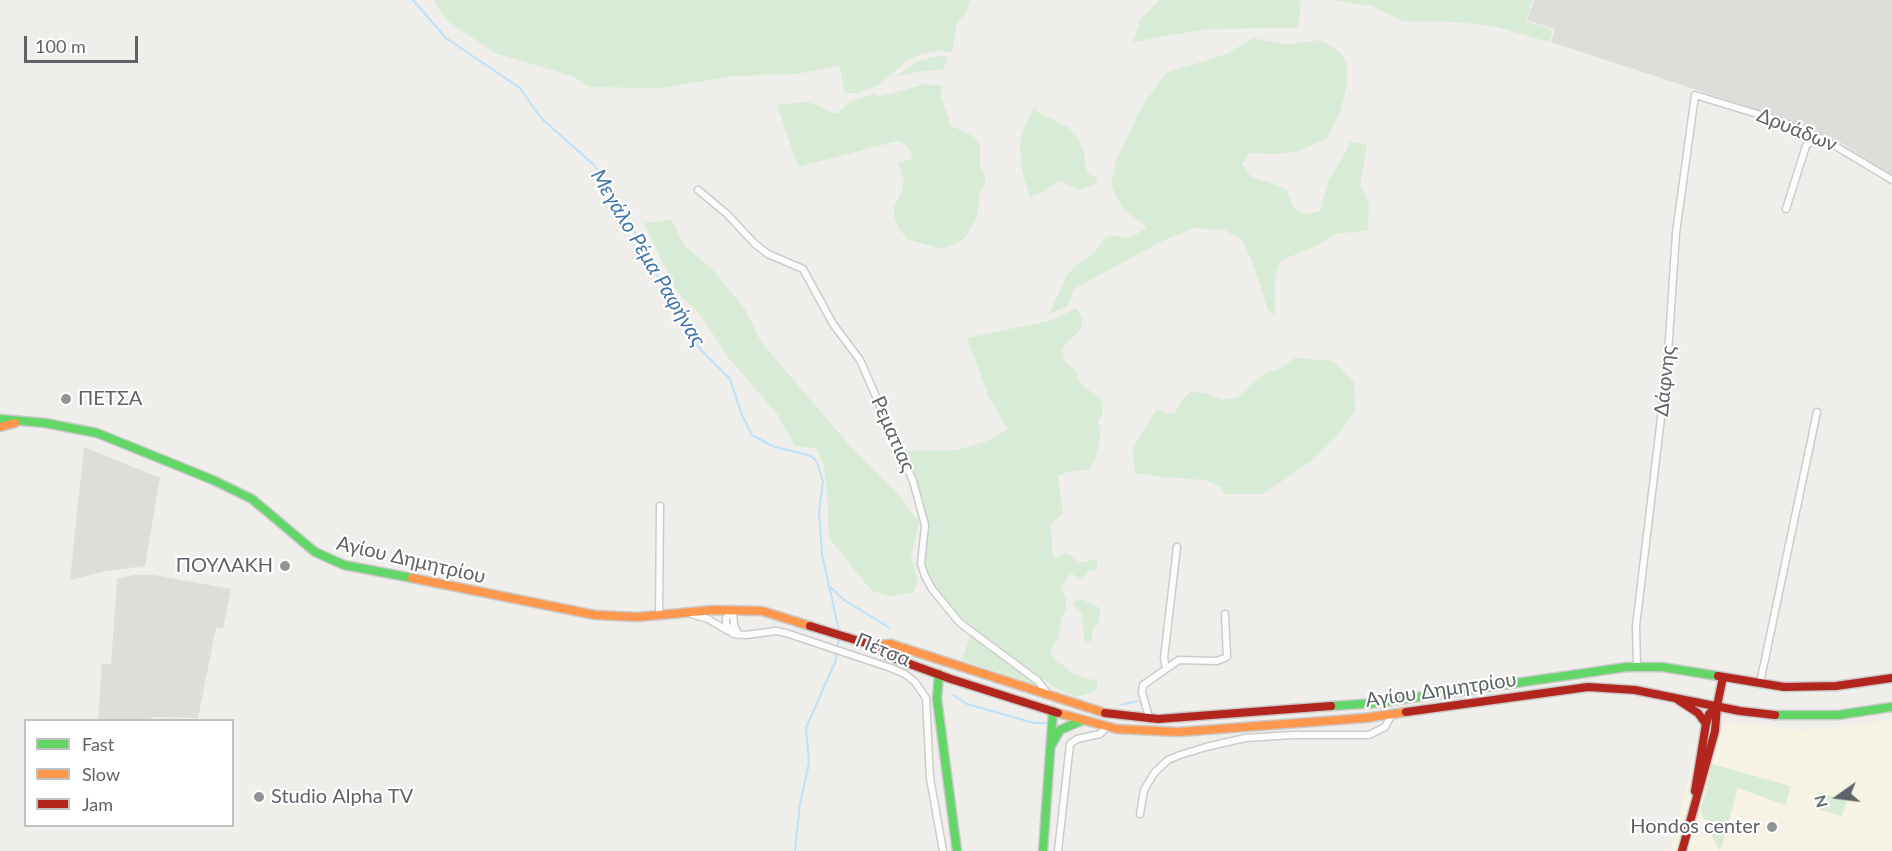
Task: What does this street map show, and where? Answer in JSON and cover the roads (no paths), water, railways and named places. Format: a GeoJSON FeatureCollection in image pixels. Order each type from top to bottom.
{"type":"FeatureCollection","features":[{"type":"Feature","properties":{"kind":"main road"},"geometry":{"type":"LineString","coordinates":[[0,419],[19,422]]}},
{"type":"Feature","properties":{"kind":"main road","name":"Αγίου Δημητρίου"},"geometry":{"type":"LineString","coordinates":[[19,422],[54,424],[97,433],[233,489],[269,512],[315,552],[344,566],[595,615],[659,616],[685,612]]}},
{"type":"Feature","properties":{"kind":"main road"},"geometry":{"type":"LineString","coordinates":[[0,427],[19,422]]}},
{"type":"Feature","properties":{"kind":"main road","name":"Πέτσα"},"geometry":{"type":"LineString","coordinates":[[685,612],[733,609],[762,611],[872,645],[888,656],[998,694]]}},
{"type":"Feature","properties":{"kind":"main road","name":"Πέτσα"},"geometry":{"type":"LineString","coordinates":[[872,645],[891,644],[1048,694]]}},
{"type":"Feature","properties":{"kind":"main road"},"geometry":{"type":"LineString","coordinates":[[944,661],[939,674],[937,699],[957,851]]}},
{"type":"Feature","properties":{"kind":"main road","name":"Αγίου Δημητρίου"},"geometry":{"type":"LineString","coordinates":[[1048,694],[1105,713],[1177,719],[1364,704],[1637,666],[1662,667],[1784,687],[1849,685],[1892,678]]}},
{"type":"Feature","properties":{"kind":"main road"},"geometry":{"type":"LineString","coordinates":[[1682,851],[1715,731],[1723,677]]}},
{"type":"Feature","properties":{"kind":"main road","name":"Αγίου Δημητρίου"},"geometry":{"type":"LineString","coordinates":[[998,694],[1107,727],[1137,731],[1178,732],[1392,714],[1581,688],[1628,689],[1754,713],[1803,716],[1852,714],[1892,707]]}},
{"type":"Feature","properties":{"kind":"main road"},"geometry":{"type":"LineString","coordinates":[[1043,851],[1053,711],[1048,694]]}},
{"type":"Feature","properties":{"kind":"main road"},"geometry":{"type":"LineString","coordinates":[[1675,698],[1698,713],[1706,724]]}},
{"type":"Feature","properties":{"kind":"main road"},"geometry":{"type":"LineString","coordinates":[[1694,804],[1706,724],[1709,714],[1717,706]]}},
{"type":"Feature","properties":{"kind":"main road"},"geometry":{"type":"LineString","coordinates":[[1051,747],[1060,730],[1083,720]]}},
{"type":"Feature","properties":{"kind":"street","name":"Δρυάδων"},"geometry":{"type":"LineString","coordinates":[[1695,95],[1777,120],[1815,136],[1840,147],[1892,180]]}},
{"type":"Feature","properties":{"kind":"street","name":"Δάφνης"},"geometry":{"type":"LineString","coordinates":[[1637,666],[1636,626],[1669,344],[1676,233],[1695,95]]}},
{"type":"Feature","properties":{"kind":"street"},"geometry":{"type":"LineString","coordinates":[[1786,209],[1806,146],[1815,136]]}},
{"type":"Feature","properties":{"kind":"street","name":"Ρεματιας"},"geometry":{"type":"LineString","coordinates":[[698,190],[727,214],[755,244],[768,254],[803,269],[833,324],[860,360],[913,481],[925,525],[921,564],[932,589],[960,623],[1038,681],[1048,694]]}},
{"type":"Feature","properties":{"kind":"street"},"geometry":{"type":"LineString","coordinates":[[1760,683],[1817,412]]}},
{"type":"Feature","properties":{"kind":"street"},"geometry":{"type":"LineString","coordinates":[[659,616],[660,506]]}},
{"type":"Feature","properties":{"kind":"street"},"geometry":{"type":"LineString","coordinates":[[1166,668],[1164,658],[1177,547]]}},
{"type":"Feature","properties":{"kind":"street"},"geometry":{"type":"LineString","coordinates":[[733,609],[736,634]]}},
{"type":"Feature","properties":{"kind":"street"},"geometry":{"type":"LineString","coordinates":[[685,612],[708,619],[736,634]]}},
{"type":"Feature","properties":{"kind":"street"},"geometry":{"type":"LineString","coordinates":[[1149,718],[1142,687],[1175,661],[1225,659],[1228,653],[1224,614]]}},
{"type":"Feature","properties":{"kind":"street","name":"Πέτσα"},"geometry":{"type":"LineString","coordinates":[[736,634],[786,633],[865,658],[905,674],[915,682],[926,698],[930,778],[943,851]]}},
{"type":"Feature","properties":{"kind":"street"},"geometry":{"type":"LineString","coordinates":[[1140,814],[1144,790],[1155,772],[1162,765],[1180,755],[1245,738],[1369,735],[1385,727],[1392,714]]}},
{"type":"Feature","properties":{"kind":"street"},"geometry":{"type":"LineString","coordinates":[[1058,851],[1070,744],[1077,739],[1100,734],[1107,727]]}},
{"type":"Feature","properties":{"kind":"waterway","name":"Μεγάλο Ρέμα Ραφήνας"},"geometry":{"type":"LineString","coordinates":[[413,0],[446,38],[520,88],[541,118],[595,166],[621,206],[673,306],[700,349],[730,379],[742,415],[752,435],[772,446],[811,456],[817,462],[823,481],[819,513],[822,554],[839,631]]}},
{"type":"Feature","properties":{"kind":"waterway"},"geometry":{"type":"LineString","coordinates":[[828,585],[844,600],[890,628]]}},
{"type":"Feature","properties":{"kind":"waterway","name":"Μεγάλο Ρέμα Ραφήνας"},"geometry":{"type":"LineString","coordinates":[[795,851],[800,804],[809,763],[806,728],[836,660],[839,637]]}},
{"type":"Feature","properties":{"kind":"waterway"},"geometry":{"type":"LineString","coordinates":[[953,695],[967,704],[1034,723],[1047,723]]}},
{"type":"Feature","properties":{"kind":"waterway"},"geometry":{"type":"LineString","coordinates":[[1121,705],[1137,701]]}},
{"type":"Feature","properties":{"kind":"place","name":"ΠΕΤΣΑ"},"geometry":{"type":"Point","coordinates":[66,399]}},
{"type":"Feature","properties":{"kind":"place","name":"ΠΟΥΛΑΚΗ"},"geometry":{"type":"Point","coordinates":[285,566]}},
{"type":"Feature","properties":{"kind":"place","name":"Studio Alpha TV"},"geometry":{"type":"Point","coordinates":[259,797]}},
{"type":"Feature","properties":{"kind":"place","name":"Hondos center"},"geometry":{"type":"Point","coordinates":[1772,827]}}]}
